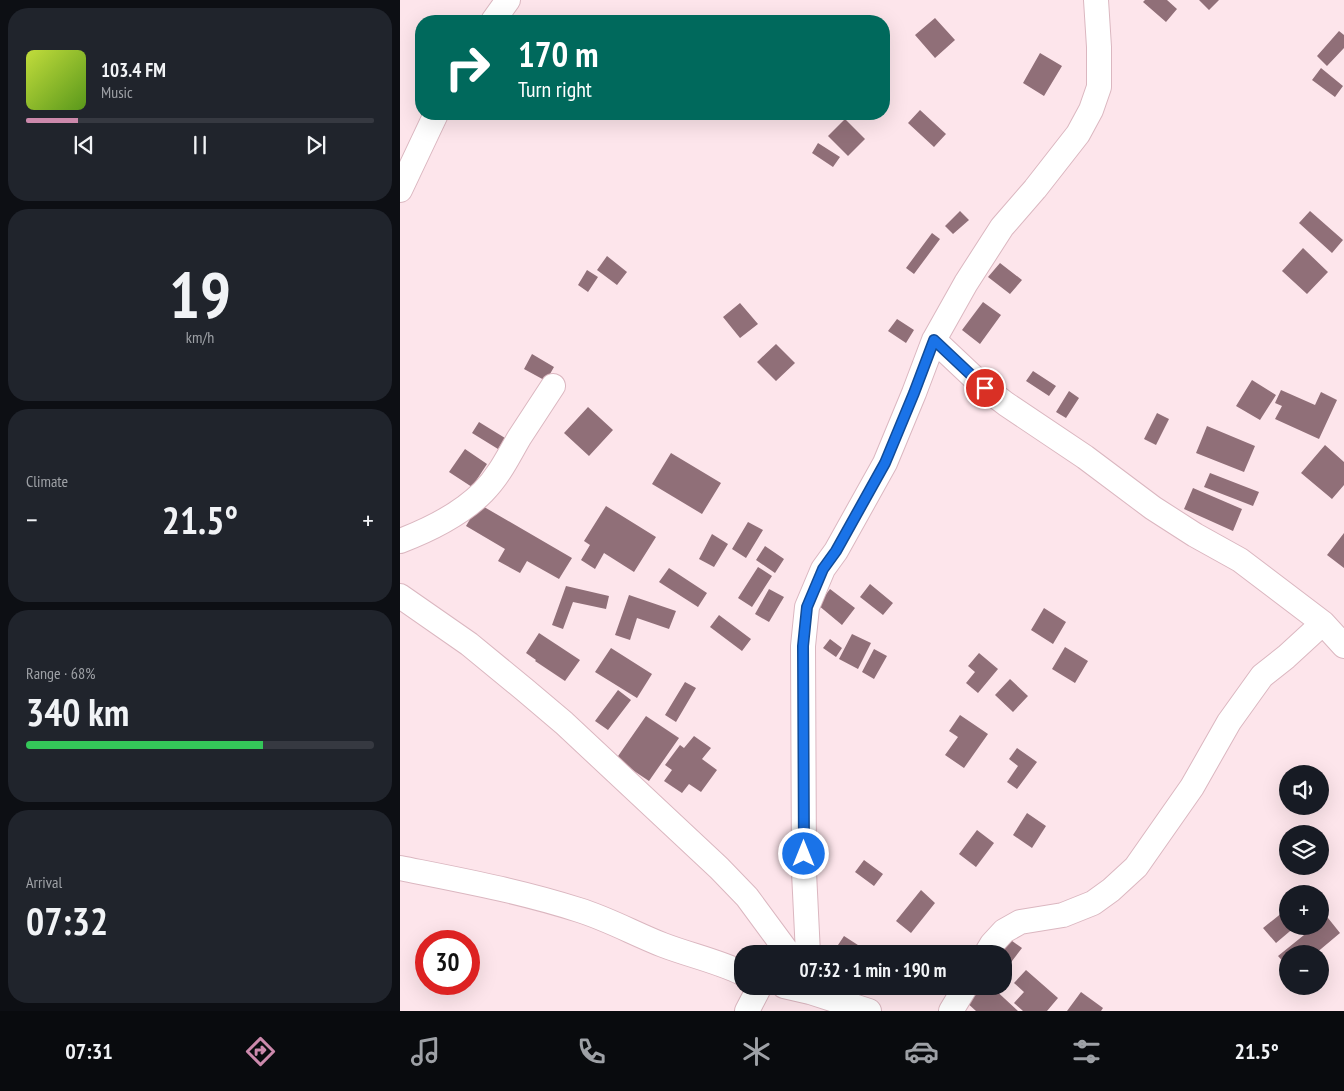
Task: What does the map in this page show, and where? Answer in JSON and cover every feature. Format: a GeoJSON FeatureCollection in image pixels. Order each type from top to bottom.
{"type":"FeatureCollection","features":[{"type":"Feature","properties":{"kind":"street"},"geometry":{"type":"LineString","coordinates":[[497,15],[508,0]]}},
{"type":"Feature","properties":{"kind":"street"},"geometry":{"type":"LineString","coordinates":[[808,945],[804,872],[803,646],[807,607],[823,569],[836,551],[885,463],[934,340],[966,283],[1002,227],[1035,189],[1078,134],[1091,110],[1099,88],[1096,0]]}},
{"type":"Feature","properties":{"kind":"street"},"geometry":{"type":"LineString","coordinates":[[400,190],[433,120]]}},
{"type":"Feature","properties":{"kind":"street"},"geometry":{"type":"LineString","coordinates":[[934,340],[985,388],[1006,404],[1085,457],[1160,513],[1240,560],[1323,623],[1344,646]]}},
{"type":"Feature","properties":{"kind":"street"},"geometry":{"type":"LineString","coordinates":[[400,541],[444,521],[482,493],[498,474],[553,386]]}},
{"type":"Feature","properties":{"kind":"street"},"geometry":{"type":"LineString","coordinates":[[400,596],[469,644],[564,723],[719,868],[747,897],[782,945]]}},
{"type":"Feature","properties":{"kind":"street"},"geometry":{"type":"LineString","coordinates":[[991,945],[1004,930],[1020,922],[1063,915],[1093,903],[1111,890],[1136,867],[1192,787],[1229,722],[1262,676],[1323,623]]}},
{"type":"Feature","properties":{"kind":"street"},"geometry":{"type":"LineString","coordinates":[[400,868],[473,882],[580,910],[664,945],[734,969]]}},
{"type":"Feature","properties":{"kind":"street"},"geometry":{"type":"LineString","coordinates":[[747,1011],[755,995]]}},
{"type":"Feature","properties":{"kind":"street"},"geometry":{"type":"LineString","coordinates":[[827,995],[869,1011]]}},
{"type":"Feature","properties":{"kind":"street"},"geometry":{"type":"LineString","coordinates":[[951,1011],[961,995]]}},
{"type":"Feature","properties":{"kind":"building"},"geometry":{"type":"Polygon","coordinates":[[[1145,0],[1167,0],[1177,9],[1166,22],[1143,2],[1145,0]]]}},
{"type":"Feature","properties":{"kind":"building"},"geometry":{"type":"Polygon","coordinates":[[[1199,0],[1219,0],[1209,10],[1199,0]]]}},
{"type":"Feature","properties":{"kind":"building"},"geometry":{"type":"Polygon","coordinates":[[[935,18],[955,40],[935,58],[915,35],[935,18]]]}},
{"type":"Feature","properties":{"kind":"building"},"geometry":{"type":"Polygon","coordinates":[[[1339,31],[1344,35],[1344,48],[1327,66],[1317,56],[1339,31]]]}},
{"type":"Feature","properties":{"kind":"building"},"geometry":{"type":"Polygon","coordinates":[[[1040,53],[1062,66],[1044,96],[1023,83],[1040,53]]]}},
{"type":"Feature","properties":{"kind":"building"},"geometry":{"type":"Polygon","coordinates":[[[1321,68],[1343,86],[1335,97],[1312,80],[1321,68]]]}},
{"type":"Feature","properties":{"kind":"building"},"geometry":{"type":"Polygon","coordinates":[[[920,110],[946,134],[934,147],[908,123],[920,110]]]}},
{"type":"Feature","properties":{"kind":"building"},"geometry":{"type":"Polygon","coordinates":[[[846,120],[865,139],[848,156],[828,136],[846,120]]]}},
{"type":"Feature","properties":{"kind":"building"},"geometry":{"type":"Polygon","coordinates":[[[818,143],[840,157],[833,167],[812,153],[818,143]]]}},
{"type":"Feature","properties":{"kind":"building"},"geometry":{"type":"Polygon","coordinates":[[[960,211],[969,220],[953,234],[945,226],[960,211]]]}},
{"type":"Feature","properties":{"kind":"building"},"geometry":{"type":"Polygon","coordinates":[[[1310,211],[1343,240],[1332,253],[1299,223],[1310,211]]]}},
{"type":"Feature","properties":{"kind":"building"},"geometry":{"type":"Polygon","coordinates":[[[932,233],[940,239],[914,274],[906,268],[932,233]]]}},
{"type":"Feature","properties":{"kind":"building"},"geometry":{"type":"Polygon","coordinates":[[[1303,248],[1328,272],[1307,294],[1282,271],[1303,248]]]}},
{"type":"Feature","properties":{"kind":"building"},"geometry":{"type":"Polygon","coordinates":[[[607,256],[627,272],[617,285],[597,270],[607,256]]]}},
{"type":"Feature","properties":{"kind":"building"},"geometry":{"type":"Polygon","coordinates":[[[1000,263],[1022,280],[1010,294],[988,277],[1000,263]]]}},
{"type":"Feature","properties":{"kind":"building"},"geometry":{"type":"Polygon","coordinates":[[[587,270],[598,277],[588,292],[578,285],[587,270]]]}},
{"type":"Feature","properties":{"kind":"building"},"geometry":{"type":"Polygon","coordinates":[[[983,302],[1001,315],[980,344],[962,330],[983,302]]]}},
{"type":"Feature","properties":{"kind":"building"},"geometry":{"type":"Polygon","coordinates":[[[740,303],[758,324],[740,338],[723,317],[740,303]]]}},
{"type":"Feature","properties":{"kind":"building"},"geometry":{"type":"Polygon","coordinates":[[[897,319],[914,330],[906,343],[888,331],[897,319]]]}},
{"type":"Feature","properties":{"kind":"building"},"geometry":{"type":"Polygon","coordinates":[[[776,344],[795,363],[776,381],[757,362],[776,344]]]}},
{"type":"Feature","properties":{"kind":"building"},"geometry":{"type":"Polygon","coordinates":[[[532,354],[554,367],[546,381],[524,369],[532,354]]]}},
{"type":"Feature","properties":{"kind":"building"},"geometry":{"type":"Polygon","coordinates":[[[1033,371],[1056,386],[1049,396],[1026,381],[1033,371]]]}},
{"type":"Feature","properties":{"kind":"building"},"geometry":{"type":"Polygon","coordinates":[[[1252,380],[1276,395],[1260,420],[1236,406],[1252,380]]]}},
{"type":"Feature","properties":{"kind":"building"},"geometry":{"type":"Polygon","coordinates":[[[1281,390],[1315,405],[1321,392],[1337,400],[1319,439],[1275,419],[1282,406],[1275,403],[1281,390]]]}},
{"type":"Feature","properties":{"kind":"building"},"geometry":{"type":"Polygon","coordinates":[[[1069,391],[1079,398],[1066,418],[1056,412],[1069,391]]]}},
{"type":"Feature","properties":{"kind":"building"},"geometry":{"type":"Polygon","coordinates":[[[588,407],[613,430],[589,456],[564,433],[588,407]]]}},
{"type":"Feature","properties":{"kind":"building"},"geometry":{"type":"Polygon","coordinates":[[[1157,413],[1169,419],[1156,445],[1144,439],[1157,413]]]}},
{"type":"Feature","properties":{"kind":"building"},"geometry":{"type":"Polygon","coordinates":[[[479,422],[505,438],[498,449],[472,433],[479,422]]]}},
{"type":"Feature","properties":{"kind":"building"},"geometry":{"type":"Polygon","coordinates":[[[1207,426],[1255,446],[1244,472],[1196,453],[1207,426]]]}},
{"type":"Feature","properties":{"kind":"building"},"geometry":{"type":"Polygon","coordinates":[[[1325,445],[1344,462],[1344,485],[1332,499],[1301,473],[1325,445]]]}},
{"type":"Feature","properties":{"kind":"building"},"geometry":{"type":"Polygon","coordinates":[[[465,449],[487,464],[472,487],[449,472],[465,449]]]}},
{"type":"Feature","properties":{"kind":"building"},"geometry":{"type":"Polygon","coordinates":[[[671,453],[721,483],[702,514],[652,484],[671,453]]]}},
{"type":"Feature","properties":{"kind":"building"},"geometry":{"type":"Polygon","coordinates":[[[1210,473],[1259,492],[1253,506],[1204,487],[1210,473]]]}},
{"type":"Feature","properties":{"kind":"building"},"geometry":{"type":"Polygon","coordinates":[[[1193,488],[1242,509],[1233,531],[1184,509],[1193,488]]]}},
{"type":"Feature","properties":{"kind":"building"},"geometry":{"type":"Polygon","coordinates":[[[479,504],[572,558],[559,579],[527,561],[520,573],[498,561],[505,549],[466,526],[479,504]]]}},
{"type":"Feature","properties":{"kind":"building"},"geometry":{"type":"Polygon","coordinates":[[[606,506],[656,537],[634,572],[604,553],[595,569],[581,560],[590,545],[584,541],[606,506]]]}},
{"type":"Feature","properties":{"kind":"building"},"geometry":{"type":"Polygon","coordinates":[[[748,522],[763,530],[746,558],[732,549],[748,522]]]}},
{"type":"Feature","properties":{"kind":"building"},"geometry":{"type":"Polygon","coordinates":[[[1344,533],[1344,568],[1327,555],[1344,533]]]}},
{"type":"Feature","properties":{"kind":"building"},"geometry":{"type":"Polygon","coordinates":[[[712,534],[728,544],[714,567],[699,559],[712,534]]]}},
{"type":"Feature","properties":{"kind":"building"},"geometry":{"type":"Polygon","coordinates":[[[765,546],[784,559],[775,573],[756,560],[765,546]]]}},
{"type":"Feature","properties":{"kind":"building"},"geometry":{"type":"Polygon","coordinates":[[[758,567],[772,576],[752,607],[738,598],[758,567]]]}},
{"type":"Feature","properties":{"kind":"building"},"geometry":{"type":"Polygon","coordinates":[[[669,568],[707,593],[698,607],[659,582],[669,568]]]}},
{"type":"Feature","properties":{"kind":"building"},"geometry":{"type":"Polygon","coordinates":[[[870,584],[893,603],[883,615],[860,597],[870,584]]]}},
{"type":"Feature","properties":{"kind":"building"},"geometry":{"type":"Polygon","coordinates":[[[566,586],[609,596],[606,609],[573,602],[563,629],[552,625],[566,586]]]}},
{"type":"Feature","properties":{"kind":"building"},"geometry":{"type":"Polygon","coordinates":[[[769,589],[784,597],[769,622],[755,614],[769,589]]]}},
{"type":"Feature","properties":{"kind":"building"},"geometry":{"type":"Polygon","coordinates":[[[830,589],[855,608],[842,625],[818,605],[830,589]]]}},
{"type":"Feature","properties":{"kind":"building"},"geometry":{"type":"Polygon","coordinates":[[[629,595],[676,611],[669,629],[637,618],[630,640],[615,635],[629,595]]]}},
{"type":"Feature","properties":{"kind":"building"},"geometry":{"type":"Polygon","coordinates":[[[1044,608],[1066,622],[1053,644],[1031,630],[1044,608]]]}},
{"type":"Feature","properties":{"kind":"building"},"geometry":{"type":"Polygon","coordinates":[[[719,615],[751,639],[742,651],[710,627],[719,615]]]}},
{"type":"Feature","properties":{"kind":"building"},"geometry":{"type":"Polygon","coordinates":[[[539,633],[580,660],[565,681],[526,653],[539,633]]]}},
{"type":"Feature","properties":{"kind":"building"},"geometry":{"type":"Polygon","coordinates":[[[852,634],[871,643],[858,669],[839,659],[852,634]]]}},
{"type":"Feature","properties":{"kind":"building"},"geometry":{"type":"Polygon","coordinates":[[[830,639],[842,648],[836,657],[823,648],[830,639]]]}},
{"type":"Feature","properties":{"kind":"building"},"geometry":{"type":"Polygon","coordinates":[[[1065,647],[1088,661],[1075,683],[1052,669],[1065,647]]]}},
{"type":"Feature","properties":{"kind":"building"},"geometry":{"type":"Polygon","coordinates":[[[611,648],[652,674],[637,698],[595,672],[611,648]]]}},
{"type":"Feature","properties":{"kind":"building"},"geometry":{"type":"Polygon","coordinates":[[[874,649],[887,656],[874,679],[862,672],[874,649]]]}},
{"type":"Feature","properties":{"kind":"building"},"geometry":{"type":"Polygon","coordinates":[[[979,653],[998,669],[978,693],[966,683],[975,672],[968,666],[979,653]]]}},
{"type":"Feature","properties":{"kind":"building"},"geometry":{"type":"Polygon","coordinates":[[[1010,679],[1028,696],[1013,712],[995,695],[1010,679]]]}},
{"type":"Feature","properties":{"kind":"building"},"geometry":{"type":"Polygon","coordinates":[[[685,682],[696,688],[676,722],[665,715],[685,682]]]}},
{"type":"Feature","properties":{"kind":"building"},"geometry":{"type":"Polygon","coordinates":[[[618,690],[631,700],[608,730],[595,721],[618,690]]]}},
{"type":"Feature","properties":{"kind":"building"},"geometry":{"type":"Polygon","coordinates":[[[960,715],[988,734],[964,768],[945,755],[958,737],[949,731],[960,715]]]}},
{"type":"Feature","properties":{"kind":"building"},"geometry":{"type":"Polygon","coordinates":[[[646,716],[679,738],[649,781],[616,759],[646,716]]]}},
{"type":"Feature","properties":{"kind":"building"},"geometry":{"type":"Polygon","coordinates":[[[694,736],[711,748],[702,759],[717,770],[701,792],[689,784],[682,793],[664,781],[672,770],[665,765],[680,745],[684,748],[694,736]]]}},
{"type":"Feature","properties":{"kind":"building"},"geometry":{"type":"Polygon","coordinates":[[[1017,748],[1037,762],[1017,789],[1007,782],[1018,766],[1009,759],[1017,748]]]}},
{"type":"Feature","properties":{"kind":"building"},"geometry":{"type":"Polygon","coordinates":[[[1027,813],[1046,826],[1032,848],[1013,835],[1027,813]]]}},
{"type":"Feature","properties":{"kind":"building"},"geometry":{"type":"Polygon","coordinates":[[[977,830],[994,843],[976,867],[959,854],[977,830]]]}},
{"type":"Feature","properties":{"kind":"building"},"geometry":{"type":"Polygon","coordinates":[[[864,860],[883,874],[874,886],[855,872],[864,860]]]}},
{"type":"Feature","properties":{"kind":"building"},"geometry":{"type":"Polygon","coordinates":[[[921,890],[935,903],[911,933],[896,921],[921,890]]]}},
{"type":"Feature","properties":{"kind":"building"},"geometry":{"type":"Polygon","coordinates":[[[1279,915],[1279,935],[1285,935],[1276,943],[1263,928],[1279,915]]]}},
{"type":"Feature","properties":{"kind":"building"},"geometry":{"type":"Polygon","coordinates":[[[1329,919],[1340,933],[1326,945],[1292,945],[1304,935],[1329,935],[1329,919]]]}},
{"type":"Feature","properties":{"kind":"building"},"geometry":{"type":"Polygon","coordinates":[[[844,936],[858,945],[838,945],[844,936]]]}},
{"type":"Feature","properties":{"kind":"building"},"geometry":{"type":"Polygon","coordinates":[[[1008,938],[1022,948],[1012,961],[1012,945],[1003,945],[1008,938]]]}},
{"type":"Feature","properties":{"kind":"building"},"geometry":{"type":"Polygon","coordinates":[[[1026,970],[1058,998],[1047,1011],[1023,1011],[1014,1003],[1024,992],[1014,983],[1026,970]]]}},
{"type":"Feature","properties":{"kind":"building"},"geometry":{"type":"Polygon","coordinates":[[[1081,992],[1103,1008],[1101,1011],[1067,1011],[1081,992]]]}},
{"type":"Feature","properties":{"kind":"building"},"geometry":{"type":"Polygon","coordinates":[[[971,995],[1001,995],[1018,1011],[976,1011],[965,1001],[971,995]]]}},
{"type":"Feature","properties":{"kind":"route"},"geometry":{"type":"LineString","coordinates":[[804,854],[803,646],[807,607],[813,591],[823,569],[836,551],[885,463],[934,340],[985,388]]}}]}
